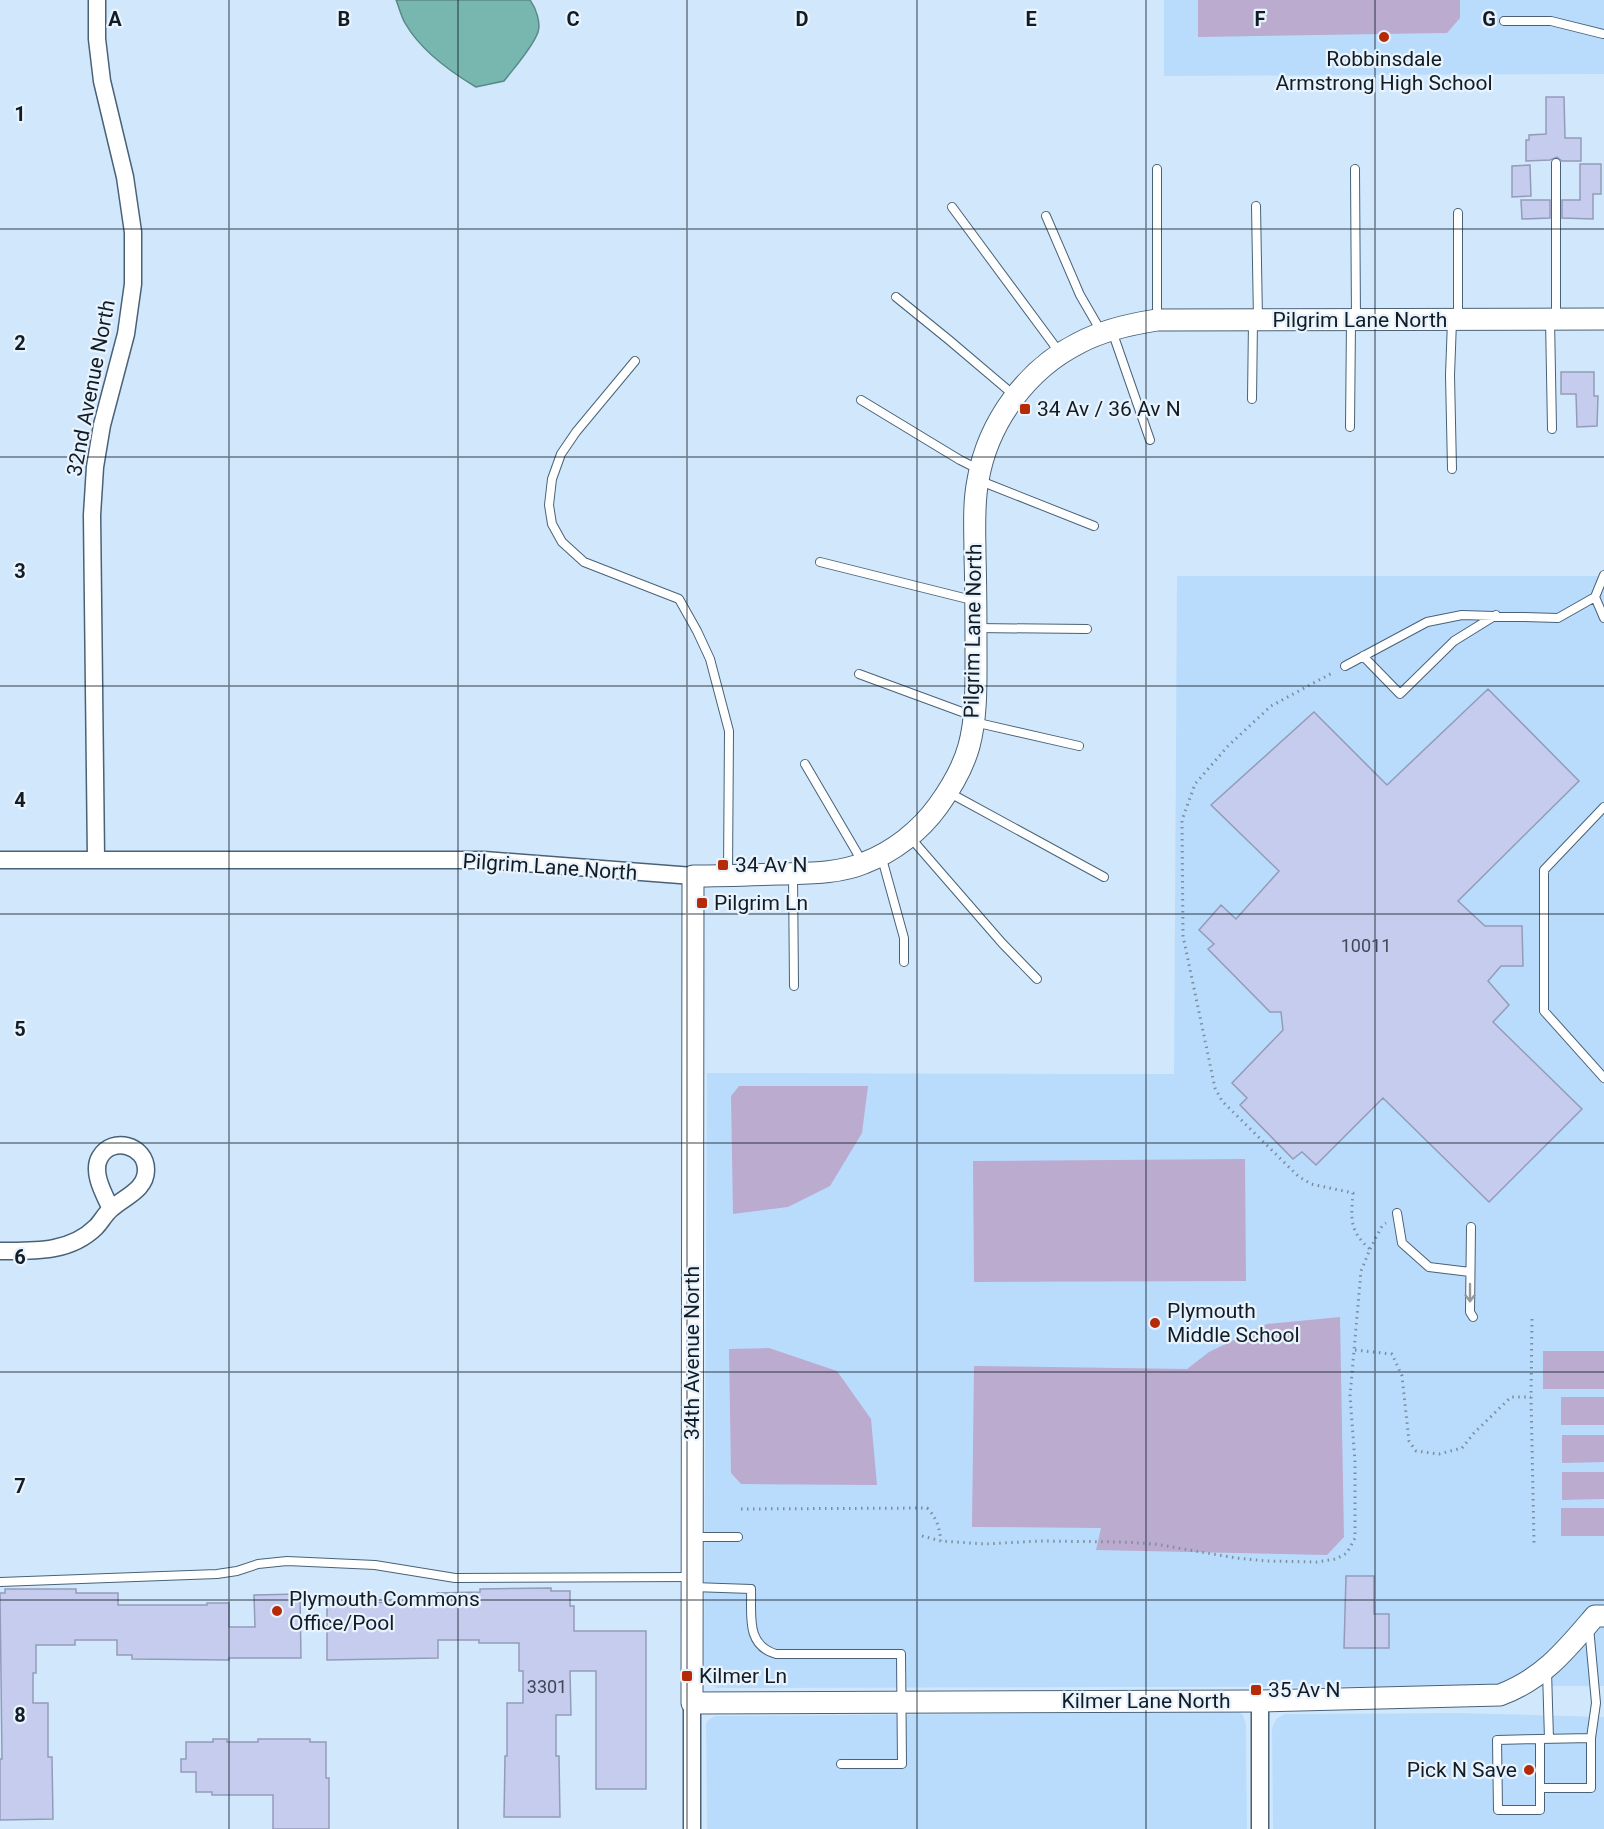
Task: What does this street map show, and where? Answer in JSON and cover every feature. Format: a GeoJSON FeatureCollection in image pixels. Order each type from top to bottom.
{"type":"FeatureCollection","features":[{"type":"Feature","properties":{"kind":"street","name":"32nd Avenue North"},"geometry":{"type":"LineString","coordinates":[[96,0],[97,39],[102,81],[125,177],[133,232],[133,284],[126,334],[102,425],[95,467],[92,515],[96,859]]}},
{"type":"Feature","properties":{"kind":"street","name":"Pilgrim Lane North"},"geometry":{"type":"LineString","coordinates":[[0,860],[484,860],[693,876],[828,872],[872,859],[894,847],[922,825],[948,792],[969,747],[974,719],[976,628],[974,518],[979,475],[988,442],[1001,417],[1030,378],[1060,354],[1081,342],[1107,332],[1132,324],[1157,320],[1604,319]]}},
{"type":"Feature","properties":{"kind":"street","name":"34th Avenue North"},"geometry":{"type":"LineString","coordinates":[[692,1829],[693,876]]}},
{"type":"Feature","properties":{"kind":"street"},"geometry":{"type":"LineString","coordinates":[[0,1251],[56,1249],[75,1242],[95,1228],[111,1209]]}},
{"type":"Feature","properties":{"kind":"street","name":"Kilmer Lane North"},"geometry":{"type":"LineString","coordinates":[[692,1703],[1260,1701],[1500,1695],[1520,1688],[1547,1669],[1596,1620]]}},
{"type":"Feature","properties":{"kind":"street"},"geometry":{"type":"LineString","coordinates":[[1260,1701],[1260,1829]]}},
{"type":"Feature","properties":{"kind":"lane"},"geometry":{"type":"LineString","coordinates":[[1504,21],[1551,21],[1603,34]]}},
{"type":"Feature","properties":{"kind":"lane"},"geometry":{"type":"LineString","coordinates":[[1552,429],[1556,163]]}},
{"type":"Feature","properties":{"kind":"lane"},"geometry":{"type":"LineString","coordinates":[[1157,169],[1157,320]]}},
{"type":"Feature","properties":{"kind":"lane"},"geometry":{"type":"LineString","coordinates":[[1350,427],[1354,321],[1355,169]]}},
{"type":"Feature","properties":{"kind":"lane"},"geometry":{"type":"LineString","coordinates":[[1252,399],[1256,206]]}},
{"type":"Feature","properties":{"kind":"lane"},"geometry":{"type":"LineString","coordinates":[[952,207],[1060,354]]}},
{"type":"Feature","properties":{"kind":"lane"},"geometry":{"type":"LineString","coordinates":[[1452,469],[1450,375],[1455,320],[1458,213]]}},
{"type":"Feature","properties":{"kind":"lane"},"geometry":{"type":"LineString","coordinates":[[1046,216],[1080,295],[1107,332],[1150,440]]}},
{"type":"Feature","properties":{"kind":"lane"},"geometry":{"type":"LineString","coordinates":[[896,297],[1015,397]]}},
{"type":"Feature","properties":{"kind":"lane"},"geometry":{"type":"LineString","coordinates":[[635,361],[576,432],[561,454],[552,478],[549,505],[552,524],[562,542],[584,562],[679,599],[697,631],[710,659],[729,731],[728,875]]}},
{"type":"Feature","properties":{"kind":"lane"},"geometry":{"type":"LineString","coordinates":[[861,400],[960,460],[979,475],[1094,526]]}},
{"type":"Feature","properties":{"kind":"lane"},"geometry":{"type":"LineString","coordinates":[[820,562],[976,601]]}},
{"type":"Feature","properties":{"kind":"lane"},"geometry":{"type":"LineString","coordinates":[[1345,666],[1427,622],[1462,615],[1558,618],[1594,597],[1604,575]]}},
{"type":"Feature","properties":{"kind":"lane"},"geometry":{"type":"LineString","coordinates":[[1594,597],[1604,618]]}},
{"type":"Feature","properties":{"kind":"lane"},"geometry":{"type":"LineString","coordinates":[[1363,656],[1400,694],[1454,641],[1497,615]]}},
{"type":"Feature","properties":{"kind":"lane"},"geometry":{"type":"LineString","coordinates":[[976,628],[1087,629]]}},
{"type":"Feature","properties":{"kind":"lane"},"geometry":{"type":"LineString","coordinates":[[859,674],[974,719],[1079,746]]}},
{"type":"Feature","properties":{"kind":"lane"},"geometry":{"type":"LineString","coordinates":[[806,764],[872,859],[904,938],[904,963]]}},
{"type":"Feature","properties":{"kind":"lane"},"geometry":{"type":"LineString","coordinates":[[948,792],[1104,877]]}},
{"type":"Feature","properties":{"kind":"lane"},"geometry":{"type":"LineString","coordinates":[[1604,807],[1544,870],[1544,1011],[1604,1078]]}},
{"type":"Feature","properties":{"kind":"lane"},"geometry":{"type":"LineString","coordinates":[[908,836],[1002,944],[1037,979]]}},
{"type":"Feature","properties":{"kind":"lane"},"geometry":{"type":"LineString","coordinates":[[792,874],[794,986]]}},
{"type":"Feature","properties":{"kind":"lane"},"geometry":{"type":"LineString","coordinates":[[1397,1213],[1402,1244],[1430,1267],[1470,1272]]}},
{"type":"Feature","properties":{"kind":"lane"},"geometry":{"type":"LineString","coordinates":[[1471,1227],[1470,1312],[1473,1317]]}},
{"type":"Feature","properties":{"kind":"lane"},"geometry":{"type":"LineString","coordinates":[[692,1537],[738,1537]]}},
{"type":"Feature","properties":{"kind":"lane"},"geometry":{"type":"LineString","coordinates":[[0,1582],[217,1574],[237,1571],[258,1564],[287,1561],[375,1565],[455,1578],[692,1582],[751,1588],[752,1633],[767,1651],[776,1654],[901,1654],[902,1764],[841,1764]]}},
{"type":"Feature","properties":{"kind":"lane"},"geometry":{"type":"LineString","coordinates":[[1540,1788],[1564,1785],[1591,1788],[1591,1738],[1596,1703],[1596,1620]]}},
{"type":"Feature","properties":{"kind":"lane"},"geometry":{"type":"LineString","coordinates":[[1547,1669],[1544,1739],[1540,1788],[1540,1810],[1498,1810],[1497,1740],[1544,1739],[1564,1743],[1591,1738]]}},
{"type":"Feature","properties":{"kind":"path"},"geometry":{"type":"LineString","coordinates":[[1345,666],[1271,706],[1228,746],[1195,784],[1182,820],[1183,936],[1215,1088],[1222,1101],[1298,1176],[1311,1184],[1353,1193],[1351,1217],[1353,1229],[1370,1249]]}},
{"type":"Feature","properties":{"kind":"path"},"geometry":{"type":"LineString","coordinates":[[922,1536],[941,1541],[986,1544],[1039,1541],[1155,1544],[1266,1561],[1317,1562],[1336,1559],[1347,1553],[1355,1538],[1355,1462],[1350,1396],[1361,1270],[1382,1226],[1397,1213]]}},
{"type":"Feature","properties":{"kind":"path"},"geometry":{"type":"LineString","coordinates":[[1532,1318],[1534,1543]]}},
{"type":"Feature","properties":{"kind":"path"},"geometry":{"type":"LineString","coordinates":[[1355,1350],[1392,1354],[1402,1376],[1409,1441],[1416,1451],[1439,1454],[1462,1448],[1511,1397],[1531,1397]]}},
{"type":"Feature","properties":{"kind":"path"},"geometry":{"type":"LineString","coordinates":[[741,1509],[927,1508],[934,1515],[939,1526],[941,1541]]}},
{"type":"Feature","properties":{"kind":"shaded area"},"geometry":{"type":"Polygon","coordinates":[[[396,0],[530,0],[539,24],[538,32],[528,51],[504,81],[476,87],[446,67],[419,43],[405,23],[396,0]]]}},
{"type":"Feature","properties":{"kind":"shaded area","name":"Robbinsdale Armstrong High School"},"geometry":{"type":"Polygon","coordinates":[[[1164,0],[1604,0],[1604,74],[1164,76],[1164,0]]]}},
{"type":"Feature","properties":{"kind":"shaded area"},"geometry":{"type":"Polygon","coordinates":[[[1198,0],[1460,0],[1460,18],[1447,33],[1198,37],[1198,0]]]}},
{"type":"Feature","properties":{"kind":"shaded area","name":"Plymouth Middle School"},"geometry":{"type":"Polygon","coordinates":[[[1177,576],[1604,576],[1604,1686],[717,1688],[704,1678],[707,1073],[1174,1074],[1177,576]]]}},
{"type":"Feature","properties":{"kind":"shaded area"},"geometry":{"type":"Polygon","coordinates":[[[739,1086],[868,1086],[862,1133],[830,1186],[788,1207],[733,1214],[731,1096],[739,1086]]]}},
{"type":"Feature","properties":{"kind":"shaded area"},"geometry":{"type":"Polygon","coordinates":[[[1245,1159],[1246,1281],[974,1282],[973,1161],[1245,1159]]]}},
{"type":"Feature","properties":{"kind":"shaded area"},"geometry":{"type":"Polygon","coordinates":[[[1340,1317],[1344,1537],[1327,1555],[1096,1550],[1101,1528],[972,1527],[974,1366],[1187,1369],[1209,1352],[1267,1324],[1340,1317]]]}},
{"type":"Feature","properties":{"kind":"shaded area"},"geometry":{"type":"Polygon","coordinates":[[[769,1348],[837,1371],[871,1419],[877,1485],[741,1484],[731,1473],[729,1349],[769,1348]]]}},
{"type":"Feature","properties":{"kind":"shaded area"},"geometry":{"type":"Polygon","coordinates":[[[1543,1351],[1604,1351],[1604,1389],[1543,1389],[1543,1351]]]}},
{"type":"Feature","properties":{"kind":"shaded area"},"geometry":{"type":"Polygon","coordinates":[[[1561,1397],[1604,1397],[1604,1425],[1561,1425],[1561,1397]]]}},
{"type":"Feature","properties":{"kind":"shaded area"},"geometry":{"type":"Polygon","coordinates":[[[1562,1435],[1604,1435],[1604,1462],[1562,1463],[1562,1435]]]}},
{"type":"Feature","properties":{"kind":"shaded area"},"geometry":{"type":"Polygon","coordinates":[[[1562,1472],[1604,1472],[1604,1499],[1562,1500],[1562,1472]]]}},
{"type":"Feature","properties":{"kind":"shaded area"},"geometry":{"type":"Polygon","coordinates":[[[1561,1508],[1604,1508],[1604,1536],[1561,1536],[1561,1508]]]}},
{"type":"Feature","properties":{"kind":"shaded area"},"geometry":{"type":"Polygon","coordinates":[[[1239,1712],[1243,1715],[1246,1724],[1247,1829],[707,1829],[706,1724],[715,1716],[1239,1712]]]}},
{"type":"Feature","properties":{"kind":"shaded area"},"geometry":{"type":"Polygon","coordinates":[[[1462,1713],[1604,1717],[1604,1829],[1273,1829],[1272,1728],[1276,1719],[1284,1714],[1462,1713]]]}},
{"type":"Feature","properties":{"kind":"building"},"geometry":{"type":"Polygon","coordinates":[[[1546,97],[1564,97],[1565,138],[1581,138],[1581,161],[1562,161],[1557,157],[1550,160],[1526,161],[1526,140],[1529,140],[1529,135],[1546,134],[1546,97]]]}},
{"type":"Feature","properties":{"kind":"building"},"geometry":{"type":"Polygon","coordinates":[[[1580,164],[1601,164],[1601,194],[1593,194],[1593,219],[1562,218],[1562,200],[1580,200],[1580,164]]]}},
{"type":"Feature","properties":{"kind":"building"},"geometry":{"type":"Polygon","coordinates":[[[1530,165],[1531,196],[1512,197],[1512,166],[1530,165]]]}},
{"type":"Feature","properties":{"kind":"building"},"geometry":{"type":"Polygon","coordinates":[[[1521,200],[1550,200],[1550,218],[1522,219],[1521,200]]]}},
{"type":"Feature","properties":{"kind":"building"},"geometry":{"type":"Polygon","coordinates":[[[1561,372],[1594,372],[1594,396],[1598,396],[1597,426],[1577,427],[1576,394],[1561,394],[1561,372]]]}},
{"type":"Feature","properties":{"kind":"building"},"geometry":{"type":"Polygon","coordinates":[[[1488,689],[1579,781],[1458,901],[1485,926],[1522,926],[1523,966],[1501,966],[1488,981],[1509,1005],[1493,1022],[1582,1109],[1489,1202],[1383,1098],[1316,1165],[1302,1152],[1293,1159],[1240,1105],[1247,1098],[1232,1083],[1283,1030],[1281,1012],[1270,1012],[1208,949],[1214,944],[1199,930],[1221,905],[1236,919],[1279,871],[1211,805],[1314,712],[1387,785],[1488,689]]]}},
{"type":"Feature","properties":{"kind":"building"},"geometry":{"type":"Polygon","coordinates":[[[1346,1576],[1374,1576],[1374,1614],[1389,1614],[1389,1648],[1344,1648],[1346,1576]]]}},
{"type":"Feature","properties":{"kind":"building"},"geometry":{"type":"Polygon","coordinates":[[[551,1588],[551,1591],[570,1591],[570,1606],[574,1606],[574,1631],[646,1631],[646,1789],[596,1789],[596,1671],[570,1671],[571,1715],[556,1715],[560,1817],[504,1817],[507,1703],[523,1703],[523,1671],[519,1671],[519,1643],[438,1640],[438,1658],[327,1660],[327,1603],[437,1602],[437,1593],[480,1592],[480,1589],[551,1588]]]}},
{"type":"Feature","properties":{"kind":"building"},"geometry":{"type":"Polygon","coordinates":[[[5,1589],[76,1589],[76,1593],[118,1593],[118,1605],[229,1603],[229,1627],[255,1627],[254,1595],[300,1594],[301,1658],[132,1659],[132,1655],[117,1655],[117,1640],[75,1640],[75,1645],[36,1645],[33,1703],[48,1703],[48,1757],[52,1757],[53,1819],[0,1820],[0,1759],[2,1759],[0,1593],[5,1593],[5,1589]]]}},
{"type":"Feature","properties":{"kind":"building"},"geometry":{"type":"Polygon","coordinates":[[[213,1739],[227,1739],[227,1742],[258,1742],[258,1739],[310,1739],[310,1742],[326,1742],[329,1829],[273,1829],[273,1795],[212,1795],[212,1792],[196,1792],[196,1772],[181,1772],[181,1759],[186,1759],[186,1742],[213,1742],[213,1739]]]}},
{"type":"Feature","properties":{"kind":"place","name":"Robbinsdale Armstrong High School"},"geometry":{"type":"Point","coordinates":[1384,37]}},
{"type":"Feature","properties":{"kind":"place","name":"34 Av / 36 Av N"},"geometry":{"type":"Point","coordinates":[1025,409]}},
{"type":"Feature","properties":{"kind":"place","name":"34 Av N"},"geometry":{"type":"Point","coordinates":[723,865]}},
{"type":"Feature","properties":{"kind":"place","name":"Pilgrim Ln"},"geometry":{"type":"Point","coordinates":[702,903]}},
{"type":"Feature","properties":{"kind":"place","name":"Plymouth Middle School"},"geometry":{"type":"Point","coordinates":[1155,1323]}},
{"type":"Feature","properties":{"kind":"place","name":"Plymouth Commons Office/Pool"},"geometry":{"type":"Point","coordinates":[277,1611]}},
{"type":"Feature","properties":{"kind":"place","name":"Kilmer Ln"},"geometry":{"type":"Point","coordinates":[687,1676]}},
{"type":"Feature","properties":{"kind":"place","name":"35 Av N"},"geometry":{"type":"Point","coordinates":[1256,1690]}},
{"type":"Feature","properties":{"kind":"place","name":"Pick N Save"},"geometry":{"type":"Point","coordinates":[1529,1770]}}]}
